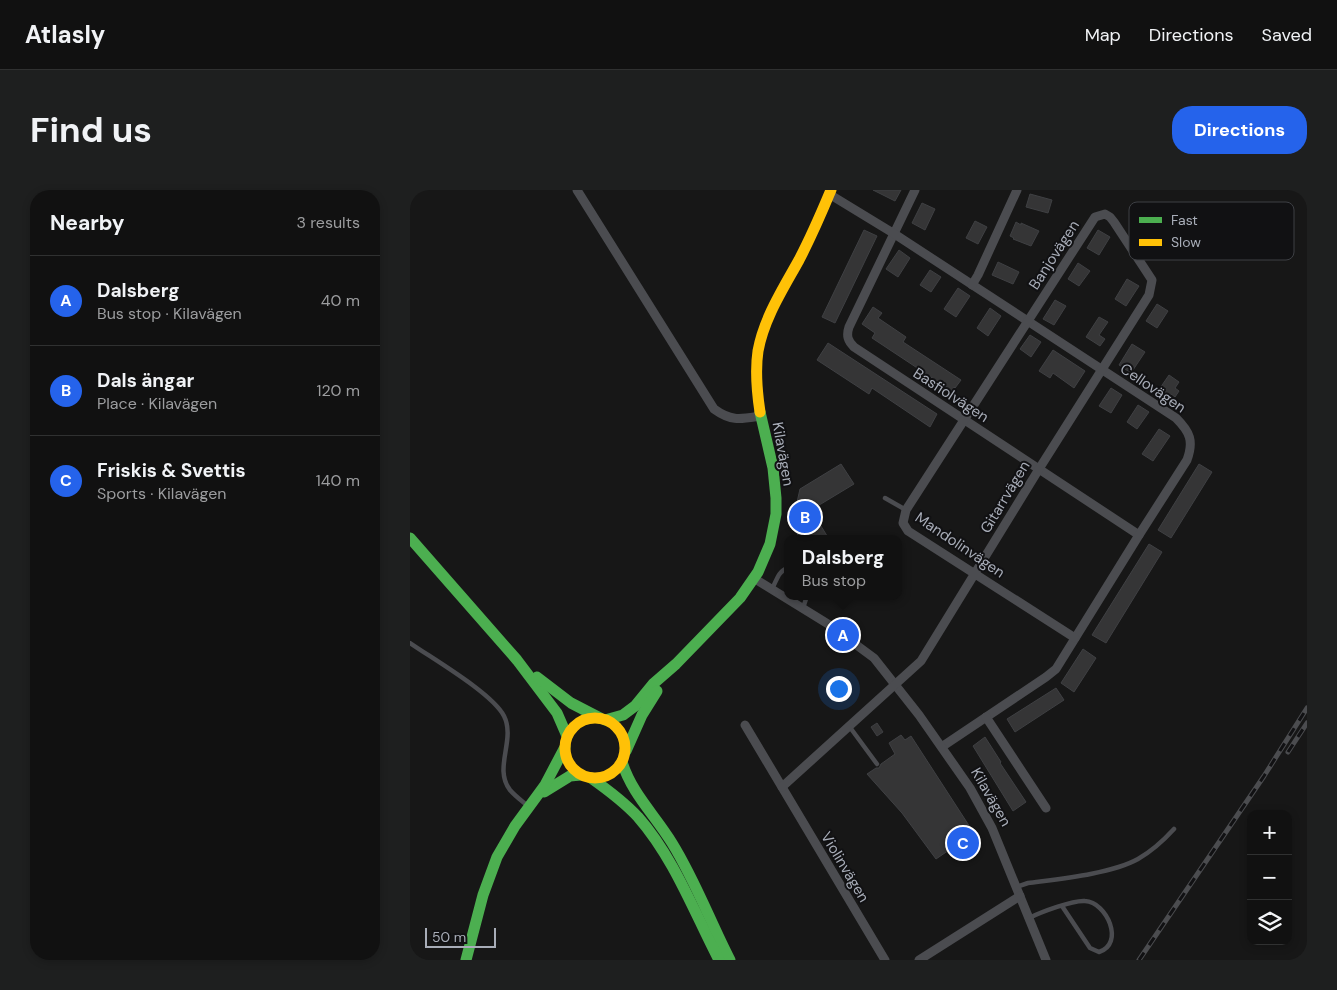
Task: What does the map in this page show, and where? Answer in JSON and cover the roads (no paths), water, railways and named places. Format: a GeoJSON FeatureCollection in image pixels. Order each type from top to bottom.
{"type":"FeatureCollection","features":[{"type":"Feature","properties":{"kind":"street","name":"Kilavägen"},"geometry":{"type":"LineString","coordinates":[[577,190],[714,409],[723,416],[732,419],[761,416],[775,482],[776,507],[774,530],[769,548],[755,579],[784,596]]}},
{"type":"Feature","properties":{"kind":"street"},"geometry":{"type":"LineString","coordinates":[[893,233],[915,190]]}},
{"type":"Feature","properties":{"kind":"street"},"geometry":{"type":"LineString","coordinates":[[972,285],[1017,190]]}},
{"type":"Feature","properties":{"kind":"street"},"geometry":{"type":"LineString","coordinates":[[761,416],[756,379],[760,340],[768,319],[806,246],[830,192]]}},
{"type":"Feature","properties":{"kind":"street","name":"Cellovägen"},"geometry":{"type":"LineString","coordinates":[[830,192],[1176,418],[1186,428],[1191,439],[1191,450],[1188,460],[1056,668],[1046,677],[943,746]]}},
{"type":"Feature","properties":{"kind":"street","name":"Banjovägen"},"geometry":{"type":"LineString","coordinates":[[1027,322],[1095,217],[1104,214],[1110,217],[1129,246]]}},
{"type":"Feature","properties":{"kind":"street","name":"Basfiolvägen"},"geometry":{"type":"LineString","coordinates":[[893,233],[848,327],[847,338],[854,347],[1139,535]]}},
{"type":"Feature","properties":{"kind":"street","name":"Banjovägen"},"geometry":{"type":"LineString","coordinates":[[1101,370],[1149,295],[1152,287],[1152,280],[1139,260]]}},
{"type":"Feature","properties":{"kind":"street","name":"Mandolinvägen"},"geometry":{"type":"LineString","coordinates":[[1027,322],[906,510],[903,523],[908,531],[1075,638]]}},
{"type":"Feature","properties":{"kind":"street","name":"Gitarrvägen"},"geometry":{"type":"LineString","coordinates":[[895,685],[921,660],[1101,370]]}},
{"type":"Feature","properties":{"kind":"street"},"geometry":{"type":"LineString","coordinates":[[410,538],[517,660],[554,708],[564,725],[569,763],[586,777],[624,802],[646,825],[657,840],[683,885],[719,960]]}},
{"type":"Feature","properties":{"kind":"street"},"geometry":{"type":"LineString","coordinates":[[538,797],[556,766],[566,741],[575,726],[591,718],[602,719],[623,714],[635,706],[653,684],[676,664],[740,598],[755,579]]}},
{"type":"Feature","properties":{"kind":"street","name":"Kilavägen"},"geometry":{"type":"LineString","coordinates":[[790,600],[828,624],[874,658],[943,746],[970,788],[992,828],[1046,960]]}},
{"type":"Feature","properties":{"kind":"street"},"geometry":{"type":"LineString","coordinates":[[517,660],[571,703],[614,725],[621,732],[625,742],[626,778],[672,843],[730,960]]}},
{"type":"Feature","properties":{"kind":"street"},"geometry":{"type":"LineString","coordinates":[[466,960],[491,870],[511,832],[529,806],[538,797],[570,776],[600,778],[617,770],[648,704],[676,664]]}},
{"type":"Feature","properties":{"kind":"street"},"geometry":{"type":"LineString","coordinates":[[782,787],[895,685]]}},
{"type":"Feature","properties":{"kind":"street"},"geometry":{"type":"LineString","coordinates":[[986,718],[1046,808]]}},
{"type":"Feature","properties":{"kind":"street","name":"Violinvägen"},"geometry":{"type":"LineString","coordinates":[[745,725],[886,960]]}},
{"type":"Feature","properties":{"kind":"street"},"geometry":{"type":"LineString","coordinates":[[919,960],[1020,896]]}},
{"type":"Feature","properties":{"kind":"lane"},"geometry":{"type":"LineString","coordinates":[[885,498],[906,510]]}},
{"type":"Feature","properties":{"kind":"lane"},"geometry":{"type":"LineString","coordinates":[[772,589],[778,574],[784,569]]}},
{"type":"Feature","properties":{"kind":"lane"},"geometry":{"type":"LineString","coordinates":[[803,608],[806,600]]}},
{"type":"Feature","properties":{"kind":"lane"},"geometry":{"type":"LineString","coordinates":[[410,643],[483,693],[502,712],[508,732],[504,760],[504,777],[510,790],[529,806]]}},
{"type":"Feature","properties":{"kind":"lane"},"geometry":{"type":"LineString","coordinates":[[849,726],[877,764]]}},
{"type":"Feature","properties":{"kind":"lane"},"geometry":{"type":"LineString","coordinates":[[1016,887],[1028,883],[1107,870],[1137,860],[1159,845],[1174,829]]}},
{"type":"Feature","properties":{"kind":"lane"},"geometry":{"type":"LineString","coordinates":[[1030,918],[1062,906],[1084,900],[1096,905],[1110,923],[1112,931],[1112,938],[1103,951],[1098,952],[1090,948],[1062,906]]}},
{"type":"Feature","properties":{"kind":"railway"},"geometry":{"type":"LineString","coordinates":[[1139,960],[1264,776],[1307,708]]}},
{"type":"Feature","properties":{"kind":"railway"},"geometry":{"type":"LineString","coordinates":[[1288,752],[1307,723]]}},
{"type":"Feature","properties":{"kind":"place","name":"Dals ängar"},"geometry":{"type":"Point","coordinates":[805,517]}},
{"type":"Feature","properties":{"kind":"place","name":"Dalsberg"},"geometry":{"type":"Point","coordinates":[843,635]}},
{"type":"Feature","properties":{"kind":"place","name":"Friskis & Svettis"},"geometry":{"type":"Point","coordinates":[963,843]}}]}
